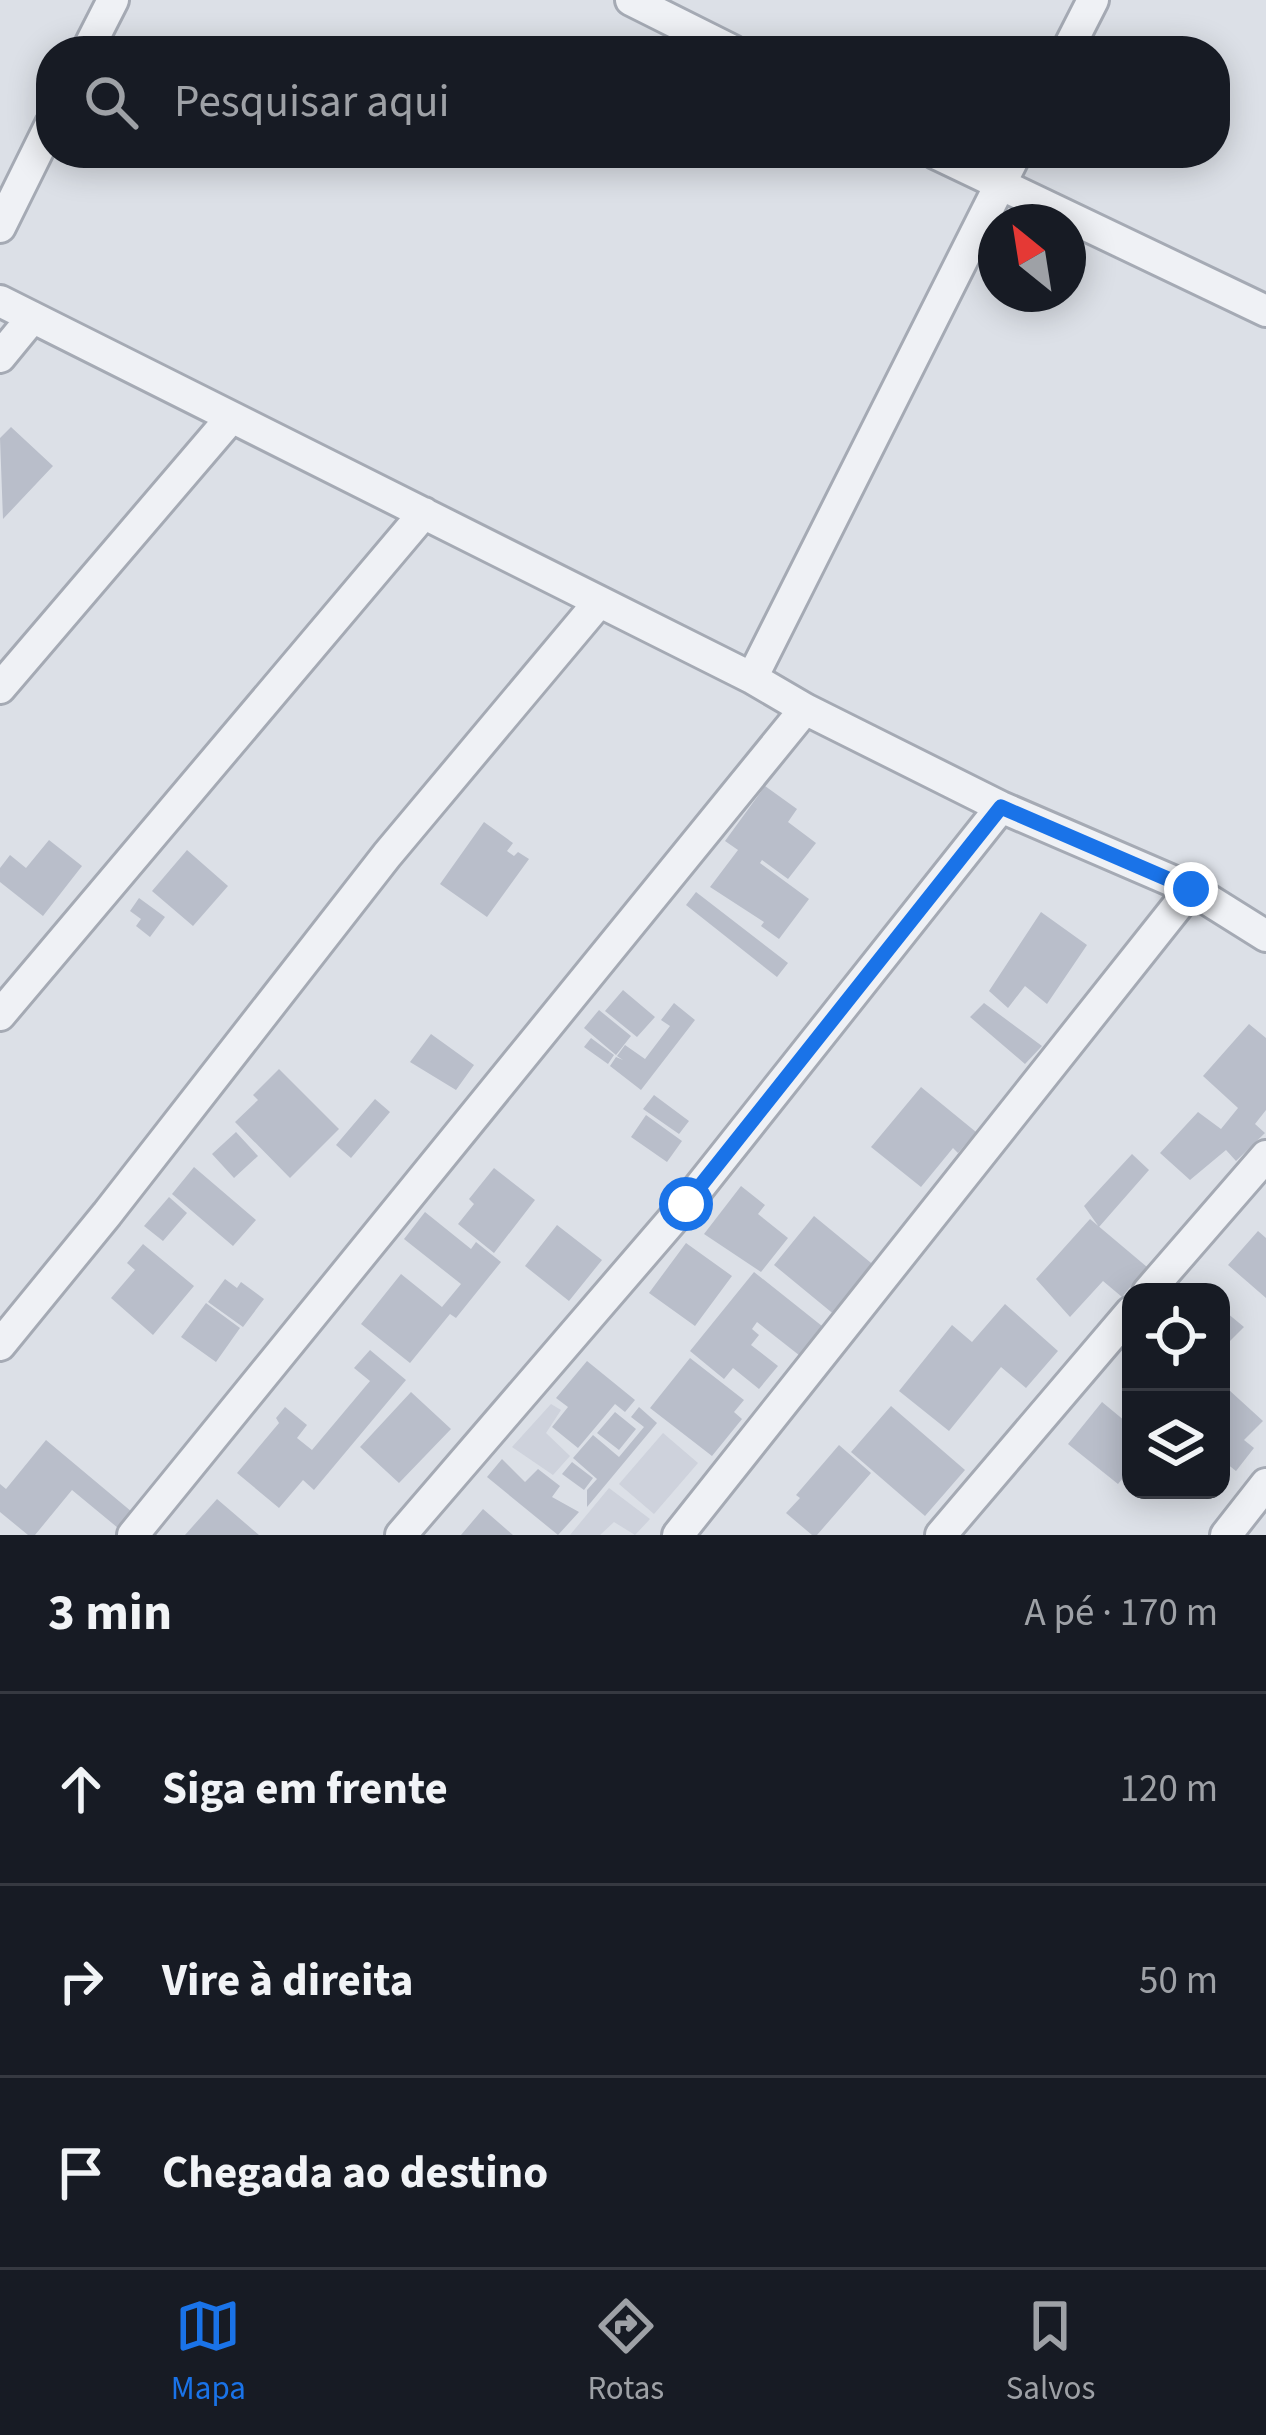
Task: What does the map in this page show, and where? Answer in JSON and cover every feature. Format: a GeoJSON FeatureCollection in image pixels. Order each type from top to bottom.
{"type":"FeatureCollection","features":[{"type":"Feature","properties":{"kind":"street"},"geometry":{"type":"LineString","coordinates":[[94,36],[112,0]]}},
{"type":"Feature","properties":{"kind":"street"},"geometry":{"type":"LineString","coordinates":[[631,0],[703,36]]}},
{"type":"Feature","properties":{"kind":"street"},"geometry":{"type":"LineString","coordinates":[[1075,36],[1093,0]]}},
{"type":"Feature","properties":{"kind":"street"},"geometry":{"type":"LineString","coordinates":[[0,227],[36,154]]}},
{"type":"Feature","properties":{"kind":"street"},"geometry":{"type":"LineString","coordinates":[[965,168],[1266,311]]}},
{"type":"Feature","properties":{"kind":"street"},"geometry":{"type":"LineString","coordinates":[[752,678],[1008,168]]}},
{"type":"Feature","properties":{"kind":"street"},"geometry":{"type":"LineString","coordinates":[[0,301],[1001,807],[1191,889],[1266,936]]}},
{"type":"Feature","properties":{"kind":"street"},"geometry":{"type":"LineString","coordinates":[[0,357],[32,318]]}},
{"type":"Feature","properties":{"kind":"street"},"geometry":{"type":"LineString","coordinates":[[0,688],[230,419]]}},
{"type":"Feature","properties":{"kind":"street"},"geometry":{"type":"LineString","coordinates":[[0,1015],[424,514]]}},
{"type":"Feature","properties":{"kind":"street"},"geometry":{"type":"LineString","coordinates":[[0,1345],[387,855],[598,602]]}},
{"type":"Feature","properties":{"kind":"street"},"geometry":{"type":"LineString","coordinates":[[134,1535],[805,709]]}},
{"type":"Feature","properties":{"kind":"street"},"geometry":{"type":"LineString","coordinates":[[401,1535],[686,1204],[1001,807]]}},
{"type":"Feature","properties":{"kind":"street"},"geometry":{"type":"LineString","coordinates":[[678,1535],[1191,889]]}},
{"type":"Feature","properties":{"kind":"street"},"geometry":{"type":"LineString","coordinates":[[1156,1283],[1266,1156]]}},
{"type":"Feature","properties":{"kind":"street"},"geometry":{"type":"LineString","coordinates":[[941,1535],[1122,1323]]}},
{"type":"Feature","properties":{"kind":"street"},"geometry":{"type":"LineString","coordinates":[[1226,1535],[1266,1484]]}},
{"type":"Feature","properties":{"kind":"shaded area"},"geometry":{"type":"Polygon","coordinates":[[[551,1404],[561,1410],[546,1433],[570,1456],[553,1475],[512,1447],[551,1404]]]}},
{"type":"Feature","properties":{"kind":"shaded area"},"geometry":{"type":"Polygon","coordinates":[[[663,1433],[698,1463],[654,1514],[619,1484],[663,1433]]]}},
{"type":"Feature","properties":{"kind":"shaded area"},"geometry":{"type":"Polygon","coordinates":[[[609,1488],[650,1519],[635,1535],[614,1522],[600,1535],[570,1535],[609,1488]]]}},
{"type":"Feature","properties":{"kind":"building"},"geometry":{"type":"Polygon","coordinates":[[[11,427],[53,466],[3,519],[0,438],[11,427]]]}},
{"type":"Feature","properties":{"kind":"building"},"geometry":{"type":"Polygon","coordinates":[[[765,786],[797,809],[788,822],[816,843],[788,879],[760,863],[809,899],[779,939],[761,926],[764,922],[710,887],[738,850],[725,841],[765,786]]]}},
{"type":"Feature","properties":{"kind":"building"},"geometry":{"type":"Polygon","coordinates":[[[484,822],[513,843],[507,851],[529,859],[487,917],[440,884],[484,822]]]}},
{"type":"Feature","properties":{"kind":"building"},"geometry":{"type":"Polygon","coordinates":[[[49,840],[82,866],[43,916],[0,882],[0,868],[10,855],[26,868],[49,840]]]}},
{"type":"Feature","properties":{"kind":"building"},"geometry":{"type":"Polygon","coordinates":[[[187,850],[228,886],[193,926],[152,891],[187,850]]]}},
{"type":"Feature","properties":{"kind":"building"},"geometry":{"type":"Polygon","coordinates":[[[696,892],[788,963],[777,977],[686,905],[696,892]]]}},
{"type":"Feature","properties":{"kind":"building"},"geometry":{"type":"Polygon","coordinates":[[[139,898],[165,917],[150,937],[136,926],[141,919],[130,911],[139,898]]]}},
{"type":"Feature","properties":{"kind":"building"},"geometry":{"type":"Polygon","coordinates":[[[1041,912],[1087,945],[1047,1004],[1025,986],[1008,1008],[989,991],[1041,912]]]}},
{"type":"Feature","properties":{"kind":"building"},"geometry":{"type":"Polygon","coordinates":[[[623,990],[655,1017],[637,1037],[605,1011],[623,990]]]}},
{"type":"Feature","properties":{"kind":"building"},"geometry":{"type":"Polygon","coordinates":[[[674,1003],[695,1020],[641,1090],[610,1066],[616,1057],[623,1060],[617,1056],[625,1045],[645,1059],[670,1026],[661,1020],[674,1003]]]}},
{"type":"Feature","properties":{"kind":"building"},"geometry":{"type":"Polygon","coordinates":[[[984,1003],[1042,1046],[1025,1064],[970,1017],[984,1003]]]}},
{"type":"Feature","properties":{"kind":"building"},"geometry":{"type":"Polygon","coordinates":[[[599,1010],[631,1036],[616,1055],[584,1028],[599,1010]]]}},
{"type":"Feature","properties":{"kind":"building"},"geometry":{"type":"Polygon","coordinates":[[[1249,1024],[1266,1038],[1266,1110],[1255,1124],[1265,1133],[1236,1161],[1226,1150],[1190,1180],[1160,1153],[1198,1112],[1221,1129],[1238,1108],[1203,1076],[1249,1024]]]}},
{"type":"Feature","properties":{"kind":"building"},"geometry":{"type":"Polygon","coordinates":[[[431,1034],[474,1065],[456,1090],[410,1062],[431,1034]]]}},
{"type":"Feature","properties":{"kind":"building"},"geometry":{"type":"Polygon","coordinates":[[[591,1038],[614,1055],[608,1064],[584,1047],[591,1038]]]}},
{"type":"Feature","properties":{"kind":"building"},"geometry":{"type":"Polygon","coordinates":[[[279,1069],[339,1129],[290,1178],[235,1122],[258,1100],[253,1095],[279,1069]]]}},
{"type":"Feature","properties":{"kind":"building"},"geometry":{"type":"Polygon","coordinates":[[[921,1087],[976,1132],[958,1153],[953,1148],[921,1187],[871,1147],[921,1087]]]}},
{"type":"Feature","properties":{"kind":"building"},"geometry":{"type":"Polygon","coordinates":[[[654,1095],[689,1121],[679,1134],[643,1109],[654,1095]]]}},
{"type":"Feature","properties":{"kind":"building"},"geometry":{"type":"Polygon","coordinates":[[[375,1099],[390,1112],[351,1158],[336,1145],[375,1099]]]}},
{"type":"Feature","properties":{"kind":"building"},"geometry":{"type":"Polygon","coordinates":[[[646,1115],[682,1141],[667,1162],[631,1137],[646,1115]]]}},
{"type":"Feature","properties":{"kind":"building"},"geometry":{"type":"Polygon","coordinates":[[[236,1132],[258,1156],[234,1178],[212,1154],[236,1132]]]}},
{"type":"Feature","properties":{"kind":"building"},"geometry":{"type":"Polygon","coordinates":[[[1132,1154],[1149,1170],[1099,1227],[1084,1206],[1132,1154]]]}},
{"type":"Feature","properties":{"kind":"building"},"geometry":{"type":"Polygon","coordinates":[[[194,1167],[256,1220],[233,1246],[172,1194],[194,1167]]]}},
{"type":"Feature","properties":{"kind":"building"},"geometry":{"type":"Polygon","coordinates":[[[494,1168],[535,1200],[494,1253],[458,1224],[474,1204],[469,1199],[494,1168]]]}},
{"type":"Feature","properties":{"kind":"building"},"geometry":{"type":"Polygon","coordinates":[[[741,1186],[765,1205],[758,1214],[788,1238],[761,1272],[704,1234],[741,1186]]]}},
{"type":"Feature","properties":{"kind":"building"},"geometry":{"type":"Polygon","coordinates":[[[169,1197],[187,1213],[163,1241],[144,1226],[169,1197]]]}},
{"type":"Feature","properties":{"kind":"building"},"geometry":{"type":"Polygon","coordinates":[[[425,1212],[471,1249],[476,1242],[501,1262],[456,1318],[450,1314],[410,1363],[361,1324],[401,1274],[442,1307],[461,1284],[404,1239],[425,1212]]]}},
{"type":"Feature","properties":{"kind":"building"},"geometry":{"type":"Polygon","coordinates":[[[814,1216],[876,1267],[836,1316],[774,1265],[814,1216]]]}},
{"type":"Feature","properties":{"kind":"building"},"geometry":{"type":"Polygon","coordinates":[[[1090,1219],[1147,1267],[1134,1283],[1122,1283],[1122,1297],[1103,1281],[1070,1317],[1036,1279],[1090,1219]]]}},
{"type":"Feature","properties":{"kind":"building"},"geometry":{"type":"Polygon","coordinates":[[[557,1225],[602,1260],[569,1301],[525,1266],[557,1225]]]}},
{"type":"Feature","properties":{"kind":"building"},"geometry":{"type":"Polygon","coordinates":[[[1258,1231],[1266,1238],[1266,1298],[1228,1265],[1258,1231]]]}},
{"type":"Feature","properties":{"kind":"building"},"geometry":{"type":"Polygon","coordinates":[[[686,1243],[732,1276],[695,1326],[649,1293],[686,1243]]]}},
{"type":"Feature","properties":{"kind":"building"},"geometry":{"type":"Polygon","coordinates":[[[143,1244],[194,1286],[153,1335],[111,1298],[135,1270],[127,1263],[143,1244]]]}},
{"type":"Feature","properties":{"kind":"building"},"geometry":{"type":"Polygon","coordinates":[[[754,1272],[827,1330],[804,1359],[757,1322],[752,1329],[759,1335],[751,1345],[778,1366],[759,1389],[733,1368],[724,1379],[690,1351],[754,1272]]]}},
{"type":"Feature","properties":{"kind":"building"},"geometry":{"type":"Polygon","coordinates":[[[225,1279],[237,1288],[241,1282],[264,1299],[243,1327],[208,1302],[225,1279]]]}},
{"type":"Feature","properties":{"kind":"building"},"geometry":{"type":"Polygon","coordinates":[[[206,1303],[240,1328],[216,1362],[181,1337],[206,1303]]]}},
{"type":"Feature","properties":{"kind":"building"},"geometry":{"type":"Polygon","coordinates":[[[1005,1304],[1058,1351],[1026,1388],[1001,1367],[949,1431],[899,1391],[952,1325],[972,1342],[1005,1304]]]}},
{"type":"Feature","properties":{"kind":"building"},"geometry":{"type":"Polygon","coordinates":[[[1230,1315],[1244,1327],[1230,1341],[1230,1315]]]}},
{"type":"Feature","properties":{"kind":"building"},"geometry":{"type":"Polygon","coordinates":[[[370,1350],[406,1380],[314,1490],[303,1480],[279,1508],[237,1473],[279,1423],[276,1418],[285,1407],[307,1425],[297,1438],[312,1450],[370,1381],[354,1368],[370,1350]]]}},
{"type":"Feature","properties":{"kind":"building"},"geometry":{"type":"Polygon","coordinates":[[[690,1358],[744,1400],[734,1412],[742,1419],[712,1456],[650,1408],[690,1358]]]}},
{"type":"Feature","properties":{"kind":"building"},"geometry":{"type":"Polygon","coordinates":[[[587,1361],[635,1400],[625,1412],[615,1404],[578,1448],[552,1427],[568,1407],[556,1398],[587,1361]]]}},
{"type":"Feature","properties":{"kind":"building"},"geometry":{"type":"Polygon","coordinates":[[[1230,1391],[1263,1421],[1244,1440],[1254,1448],[1236,1471],[1230,1466],[1230,1391]]]}},
{"type":"Feature","properties":{"kind":"building"},"geometry":{"type":"Polygon","coordinates":[[[411,1392],[451,1429],[399,1483],[360,1447],[411,1392]]]}},
{"type":"Feature","properties":{"kind":"building"},"geometry":{"type":"Polygon","coordinates":[[[1102,1402],[1122,1419],[1122,1479],[1118,1484],[1068,1444],[1102,1402]]]}},
{"type":"Feature","properties":{"kind":"building"},"geometry":{"type":"Polygon","coordinates":[[[891,1406],[965,1470],[925,1516],[851,1452],[891,1406]]]}},
{"type":"Feature","properties":{"kind":"building"},"geometry":{"type":"Polygon","coordinates":[[[639,1407],[657,1423],[587,1507],[587,1490],[597,1479],[573,1458],[593,1435],[619,1457],[644,1427],[631,1417],[639,1407]]]}},
{"type":"Feature","properties":{"kind":"building"},"geometry":{"type":"Polygon","coordinates":[[[615,1412],[636,1429],[619,1450],[597,1433],[615,1412]]]}},
{"type":"Feature","properties":{"kind":"building"},"geometry":{"type":"Polygon","coordinates":[[[46,1440],[132,1512],[118,1528],[72,1490],[35,1535],[28,1535],[0,1512],[0,1484],[6,1489],[46,1440]]]}},
{"type":"Feature","properties":{"kind":"building"},"geometry":{"type":"Polygon","coordinates":[[[839,1445],[871,1473],[817,1535],[812,1535],[786,1513],[839,1445]]]}},
{"type":"Feature","properties":{"kind":"building"},"geometry":{"type":"Polygon","coordinates":[[[502,1459],[525,1482],[538,1469],[560,1486],[552,1497],[579,1512],[558,1535],[487,1477],[502,1459]]]}},
{"type":"Feature","properties":{"kind":"building"},"geometry":{"type":"Polygon","coordinates":[[[572,1462],[593,1478],[584,1490],[562,1474],[572,1462]]]}},
{"type":"Feature","properties":{"kind":"building"},"geometry":{"type":"Polygon","coordinates":[[[217,1499],[259,1535],[185,1535],[217,1499]]]}},
{"type":"Feature","properties":{"kind":"building"},"geometry":{"type":"Polygon","coordinates":[[[483,1509],[513,1535],[461,1535],[483,1509]]]}},
{"type":"Feature","properties":{"kind":"route"},"geometry":{"type":"LineString","coordinates":[[686,1204],[1001,807],[1191,889]]}}]}
